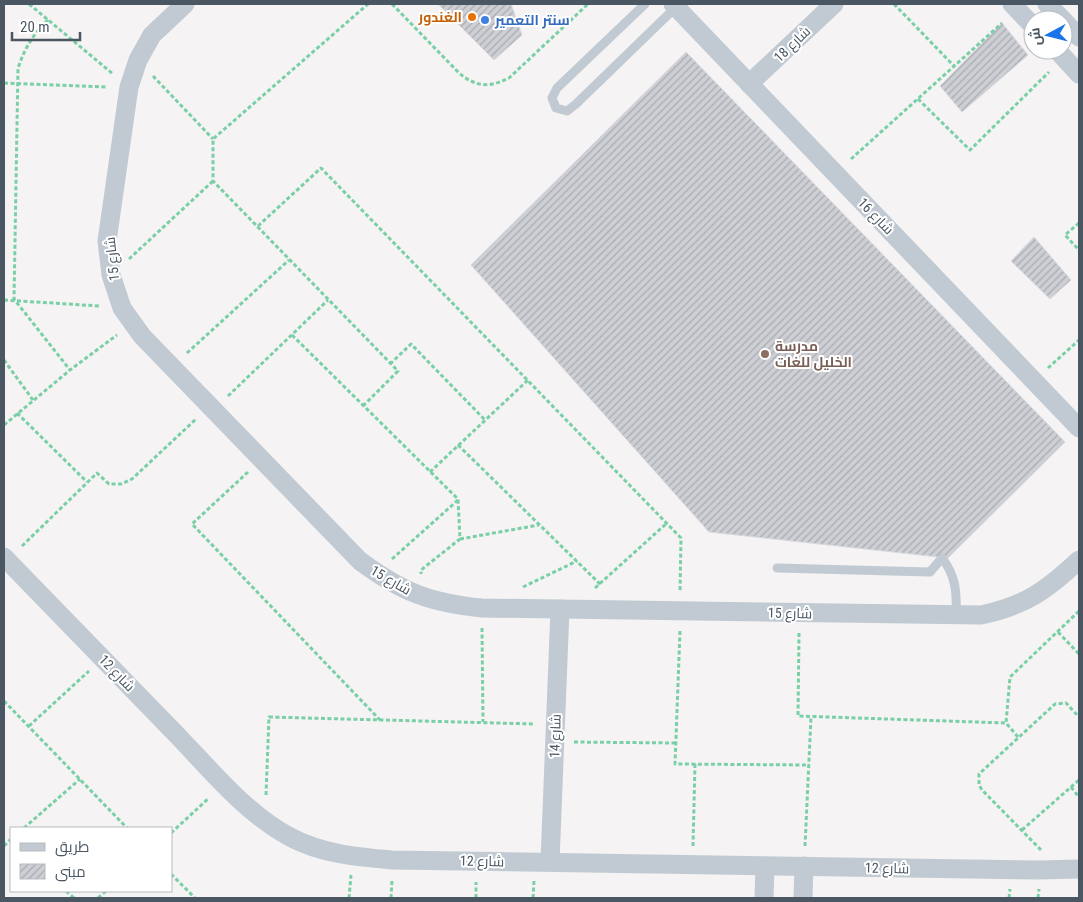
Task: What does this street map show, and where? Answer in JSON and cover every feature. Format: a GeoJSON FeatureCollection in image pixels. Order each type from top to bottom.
{"type":"FeatureCollection","features":[{"type":"Feature","properties":{"kind":"street","name":"شارع 15"},"geometry":{"type":"LineString","coordinates":[[185,4],[152,35],[138,60],[129,87],[107,241],[111,275],[122,308],[142,336],[211,408],[360,561],[387,581],[417,595],[449,604],[482,608],[981,615],[1005,610],[1027,601],[1048,588],[1079,560]]}},
{"type":"Feature","properties":{"kind":"street","name":"شارع 18"},"geometry":{"type":"LineString","coordinates":[[750,84],[834,4]]}},
{"type":"Feature","properties":{"kind":"street","name":"شارع 16"},"geometry":{"type":"LineString","coordinates":[[674,6],[1079,428]]}},
{"type":"Feature","properties":{"kind":"street"},"geometry":{"type":"LineString","coordinates":[[1066,60],[1079,74]]}},
{"type":"Feature","properties":{"kind":"street","name":"شارع 12"},"geometry":{"type":"LineString","coordinates":[[6,558],[225,785],[264,821],[291,838],[328,852],[352,857],[392,860],[1070,870]]}},
{"type":"Feature","properties":{"kind":"street","name":"شارع 14"},"geometry":{"type":"LineString","coordinates":[[550,862],[560,609]]}},
{"type":"Feature","properties":{"kind":"street"},"geometry":{"type":"LineString","coordinates":[[764,898],[765,866]]}},
{"type":"Feature","properties":{"kind":"street"},"geometry":{"type":"LineString","coordinates":[[803,898],[804,866]]}},
{"type":"Feature","properties":{"kind":"lane"},"geometry":{"type":"LineString","coordinates":[[645,4],[557,88],[552,98],[556,108],[567,111],[576,104],[674,6]]}},
{"type":"Feature","properties":{"kind":"lane"},"geometry":{"type":"LineString","coordinates":[[777,568],[930,572],[942,558],[954,576],[957,588],[956,615]]}},
{"type":"Feature","properties":{"kind":"path"},"geometry":{"type":"LineString","coordinates":[[29,4],[129,87]]}},
{"type":"Feature","properties":{"kind":"path"},"geometry":{"type":"LineString","coordinates":[[213,139],[368,4]]}},
{"type":"Feature","properties":{"kind":"path"},"geometry":{"type":"LineString","coordinates":[[392,4],[459,73],[469,81],[482,86],[495,85],[509,78],[588,4]]}},
{"type":"Feature","properties":{"kind":"path"},"geometry":{"type":"LineString","coordinates":[[894,4],[954,66]]}},
{"type":"Feature","properties":{"kind":"path"},"geometry":{"type":"LineString","coordinates":[[835,173],[954,66],[1015,6]]}},
{"type":"Feature","properties":{"kind":"path"},"geometry":{"type":"LineString","coordinates":[[48,20],[34,33],[24,50],[18,68],[14,300],[70,370]]}},
{"type":"Feature","properties":{"kind":"path"},"geometry":{"type":"LineString","coordinates":[[138,60],[213,139],[213,181],[398,371],[363,406]]}},
{"type":"Feature","properties":{"kind":"path"},"geometry":{"type":"LineString","coordinates":[[918,99],[970,150],[1054,60]]}},
{"type":"Feature","properties":{"kind":"path"},"geometry":{"type":"LineString","coordinates":[[4,83],[129,87]]}},
{"type":"Feature","properties":{"kind":"path"},"geometry":{"type":"LineString","coordinates":[[258,226],[321,168],[681,538],[675,764],[809,765]]}},
{"type":"Feature","properties":{"kind":"path"},"geometry":{"type":"LineString","coordinates":[[111,275],[213,181]]}},
{"type":"Feature","properties":{"kind":"path"},"geometry":{"type":"LineString","coordinates":[[1079,222],[1065,235],[1079,250]]}},
{"type":"Feature","properties":{"kind":"path"},"geometry":{"type":"LineString","coordinates":[[172,367],[289,260]]}},
{"type":"Feature","properties":{"kind":"path"},"geometry":{"type":"LineString","coordinates":[[4,300],[122,308]]}},
{"type":"Feature","properties":{"kind":"path"},"geometry":{"type":"LineString","coordinates":[[6,558],[97,472],[109,484],[121,484],[132,479],[292,335],[328,300]]}},
{"type":"Feature","properties":{"kind":"path"},"geometry":{"type":"LineString","coordinates":[[4,425],[16,413],[114,336],[130,333],[142,336]]}},
{"type":"Feature","properties":{"kind":"path"},"geometry":{"type":"LineString","coordinates":[[292,335],[458,499],[460,539]]}},
{"type":"Feature","properties":{"kind":"path"},"geometry":{"type":"LineString","coordinates":[[1034,381],[1079,340]]}},
{"type":"Feature","properties":{"kind":"path"},"geometry":{"type":"LineString","coordinates":[[390,364],[411,344],[485,420]]}},
{"type":"Feature","properties":{"kind":"path"},"geometry":{"type":"LineString","coordinates":[[4,360],[33,400]]}},
{"type":"Feature","properties":{"kind":"path"},"geometry":{"type":"LineString","coordinates":[[430,472],[528,380]]}},
{"type":"Feature","properties":{"kind":"path"},"geometry":{"type":"LineString","coordinates":[[16,413],[87,482]]}},
{"type":"Feature","properties":{"kind":"path"},"geometry":{"type":"LineString","coordinates":[[458,445],[601,585]]}},
{"type":"Feature","properties":{"kind":"path"},"geometry":{"type":"LineString","coordinates":[[262,460],[192,524],[380,720]]}},
{"type":"Feature","properties":{"kind":"path"},"geometry":{"type":"LineString","coordinates":[[387,581],[393,556],[458,499]]}},
{"type":"Feature","properties":{"kind":"path"},"geometry":{"type":"LineString","coordinates":[[593,590],[601,585],[667,523]]}},
{"type":"Feature","properties":{"kind":"path"},"geometry":{"type":"LineString","coordinates":[[417,595],[422,570],[460,539],[540,524]]}},
{"type":"Feature","properties":{"kind":"path"},"geometry":{"type":"LineString","coordinates":[[516,591],[577,561]]}},
{"type":"Feature","properties":{"kind":"path"},"geometry":{"type":"LineString","coordinates":[[482,608],[483,722]]}},
{"type":"Feature","properties":{"kind":"path"},"geometry":{"type":"LineString","coordinates":[[1018,737],[1006,723],[1010,677],[1079,612]]}},
{"type":"Feature","properties":{"kind":"path"},"geometry":{"type":"LineString","coordinates":[[799,613],[798,716],[1006,723]]}},
{"type":"Feature","properties":{"kind":"path"},"geometry":{"type":"LineString","coordinates":[[1058,632],[1079,654]]}},
{"type":"Feature","properties":{"kind":"path"},"geometry":{"type":"LineString","coordinates":[[29,726],[102,658]]}},
{"type":"Feature","properties":{"kind":"path"},"geometry":{"type":"LineString","coordinates":[[4,701],[126,827]]}},
{"type":"Feature","properties":{"kind":"path"},"geometry":{"type":"LineString","coordinates":[[1070,870],[1022,830],[982,790],[978,780],[979,774],[1055,704],[1066,703],[1079,717]]}},
{"type":"Feature","properties":{"kind":"path"},"geometry":{"type":"LineString","coordinates":[[264,821],[269,717],[483,722],[555,733],[676,743]]}},
{"type":"Feature","properties":{"kind":"path"},"geometry":{"type":"LineString","coordinates":[[804,866],[811,717]]}},
{"type":"Feature","properties":{"kind":"path"},"geometry":{"type":"LineString","coordinates":[[692,865],[695,764]]}},
{"type":"Feature","properties":{"kind":"path"},"geometry":{"type":"LineString","coordinates":[[25,827],[80,779]]}},
{"type":"Feature","properties":{"kind":"path"},"geometry":{"type":"LineString","coordinates":[[1022,830],[1079,780]]}},
{"type":"Feature","properties":{"kind":"path"},"geometry":{"type":"LineString","coordinates":[[172,832],[225,785]]}},
{"type":"Feature","properties":{"kind":"path"},"geometry":{"type":"LineString","coordinates":[[1071,787],[1079,797]]}},
{"type":"Feature","properties":{"kind":"path"},"geometry":{"type":"LineString","coordinates":[[172,875],[195,898]]}},
{"type":"Feature","properties":{"kind":"building","name":"سنتر التعمير"},"geometry":{"type":"Polygon","coordinates":[[[438,4],[511,4],[522,35],[494,60],[438,4]]]}},
{"type":"Feature","properties":{"kind":"building"},"geometry":{"type":"Polygon","coordinates":[[[1002,23],[1023,49],[1023,59],[962,112],[940,86],[1002,23]]]}},
{"type":"Feature","properties":{"kind":"building","name":"مدرسة الخليل للغات"},"geometry":{"type":"Polygon","coordinates":[[[686,52],[1065,442],[948,558],[709,532],[471,265],[686,52]]]}},
{"type":"Feature","properties":{"kind":"building"},"geometry":{"type":"Polygon","coordinates":[[[1034,237],[1071,280],[1050,299],[1011,261],[1034,237]]]}},
{"type":"Feature","properties":{"kind":"place","name":"الغندور"},"geometry":{"type":"Point","coordinates":[472,17]}},
{"type":"Feature","properties":{"kind":"place","name":"سنتر التعمير"},"geometry":{"type":"Point","coordinates":[485,20]}},
{"type":"Feature","properties":{"kind":"place","name":"مدرسة الخليل للغات"},"geometry":{"type":"Point","coordinates":[765,354]}}]}
